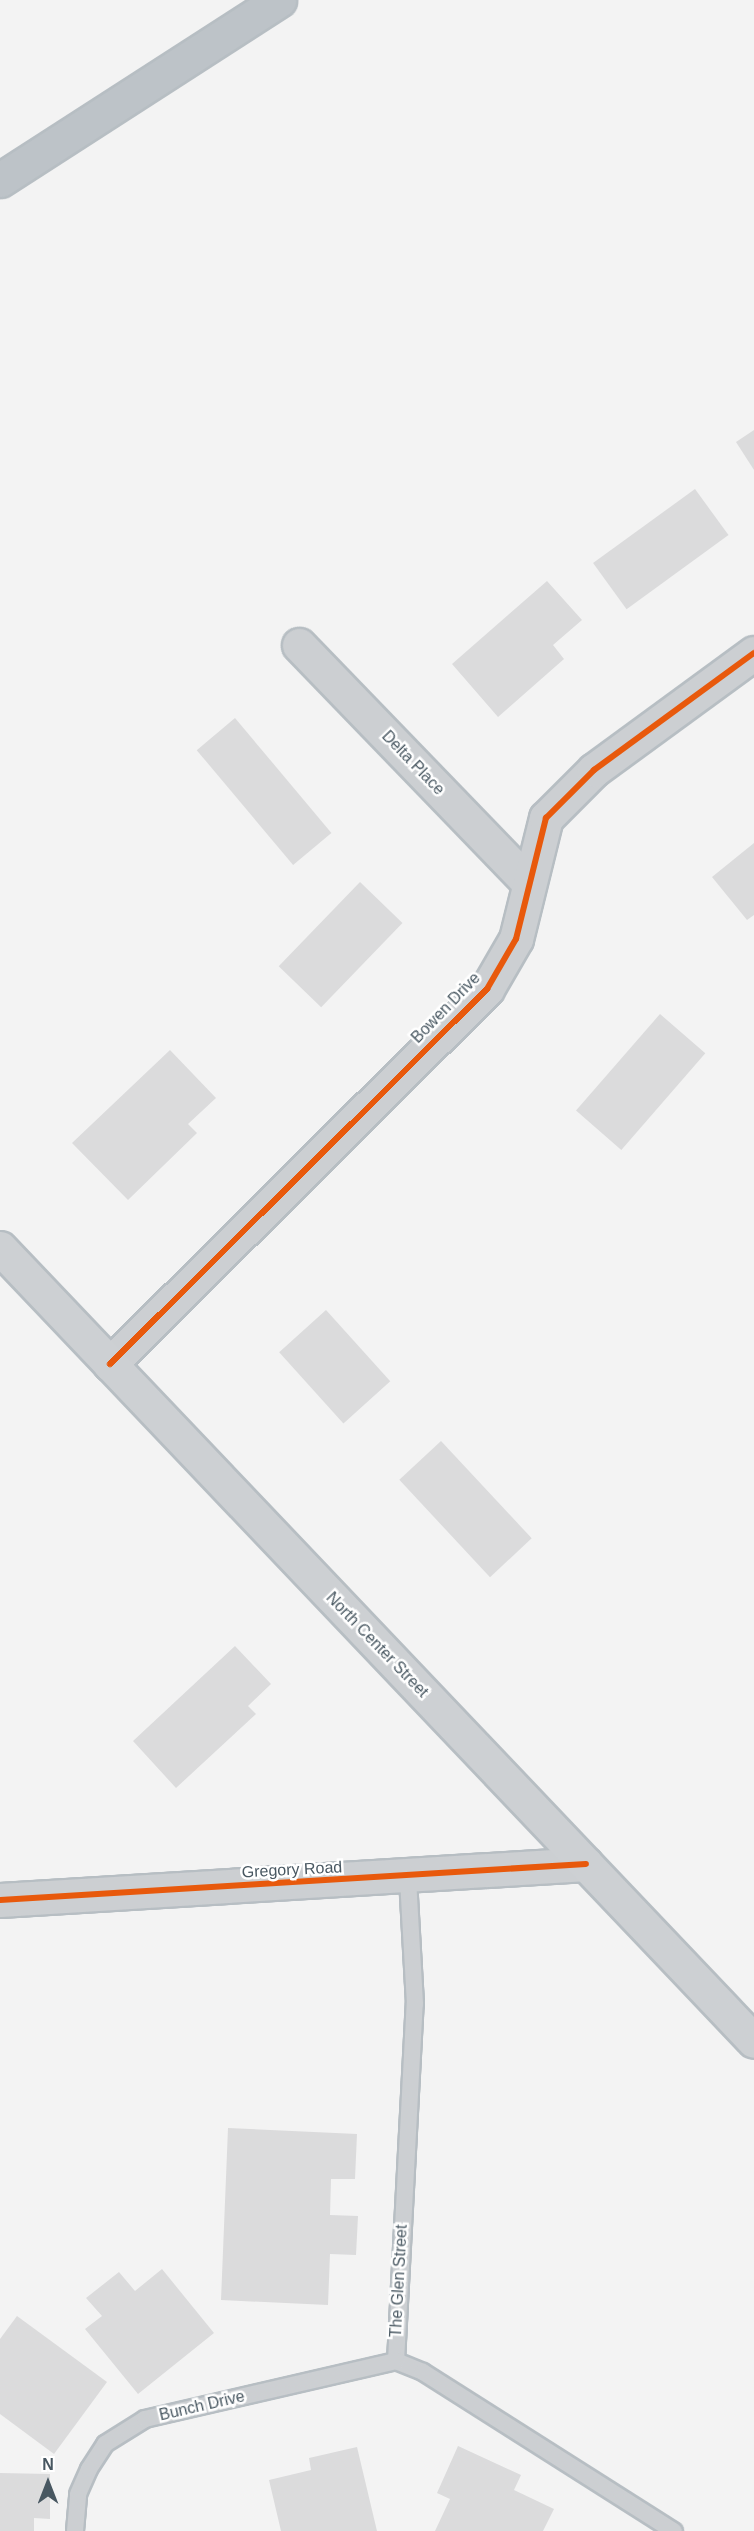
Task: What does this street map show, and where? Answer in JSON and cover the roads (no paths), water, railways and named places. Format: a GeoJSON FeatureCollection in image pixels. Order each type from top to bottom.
{"type":"FeatureCollection","features":[{"type":"Feature","properties":{"kind":"highway"},"geometry":{"type":"LineString","coordinates":[[0,180],[279,0]]}},
{"type":"Feature","properties":{"kind":"main road","name":"North Center Street"},"geometry":{"type":"LineString","coordinates":[[0,1248],[754,2041]]}},
{"type":"Feature","properties":{"kind":"street","name":"Delta Place"},"geometry":{"type":"LineString","coordinates":[[300,645],[526,881]]}},
{"type":"Feature","properties":{"kind":"street","name":"Bowen Drive"},"geometry":{"type":"LineString","coordinates":[[110,1364],[487,989],[516,939],[526,881],[546,818],[594,770],[754,653]]}},
{"type":"Feature","properties":{"kind":"street","name":"Gregory Road"},"geometry":{"type":"LineString","coordinates":[[0,1900],[408,1877],[585,1864]]}},
{"type":"Feature","properties":{"kind":"lane","name":"The Glen Street"},"geometry":{"type":"LineString","coordinates":[[408,1877],[414,2051],[397,2272],[396,2361],[423,2372],[674,2531]]}},
{"type":"Feature","properties":{"kind":"lane","name":"Bunch Drive"},"geometry":{"type":"LineString","coordinates":[[75,2531],[78,2494],[89,2469],[105,2444],[145,2419],[396,2361]]}}]}
